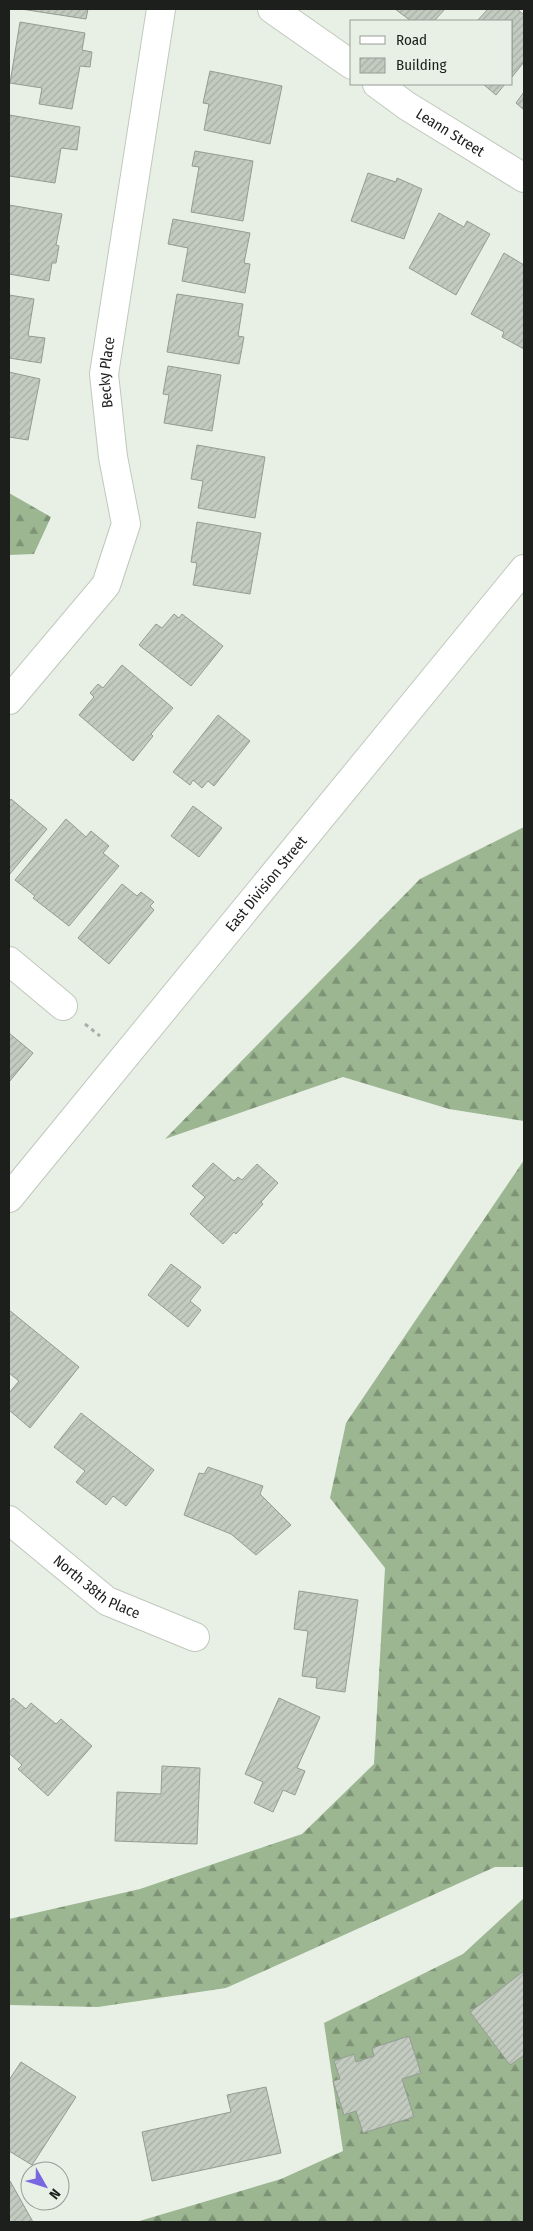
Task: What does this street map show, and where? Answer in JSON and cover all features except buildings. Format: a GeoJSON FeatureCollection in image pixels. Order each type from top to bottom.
{"type":"FeatureCollection","features":[{"type":"Feature","properties":{"kind":"street","name":"Becky Place"},"geometry":{"type":"LineString","coordinates":[[9,700],[106,585],[126,524],[113,458],[104,374],[161,9]]}},
{"type":"Feature","properties":{"kind":"street"},"geometry":{"type":"LineString","coordinates":[[272,9],[350,65]]}},
{"type":"Feature","properties":{"kind":"street","name":"Leann Street"},"geometry":{"type":"LineString","coordinates":[[378,85],[407,106],[524,178]]}},
{"type":"Feature","properties":{"kind":"street","name":"East Division Street"},"geometry":{"type":"LineString","coordinates":[[9,1198],[524,569]]}},
{"type":"Feature","properties":{"kind":"street"},"geometry":{"type":"LineString","coordinates":[[9,961],[63,1006]]}},
{"type":"Feature","properties":{"kind":"street","name":"North 38th Place"},"geometry":{"type":"LineString","coordinates":[[9,1520],[107,1600],[195,1638]]}},
{"type":"Feature","properties":{"kind":"green space"},"geometry":{"type":"Polygon","coordinates":[[[9,493],[51,517],[34,554],[9,555],[9,493]]]}},
{"type":"Feature","properties":{"kind":"green space"},"geometry":{"type":"Polygon","coordinates":[[[524,827],[524,1121],[449,1109],[343,1077],[165,1139],[420,879],[524,827]]]}},
{"type":"Feature","properties":{"kind":"green space"},"geometry":{"type":"Polygon","coordinates":[[[524,1160],[524,1867],[495,1867],[226,1988],[98,2007],[9,2005],[9,1919],[140,1889],[302,1834],[374,1764],[385,1568],[330,1498],[346,1423],[524,1160]]]}},
{"type":"Feature","properties":{"kind":"green space"},"geometry":{"type":"Polygon","coordinates":[[[524,1898],[524,2222],[136,2222],[281,2179],[343,2151],[324,2023],[463,1954],[524,1898]]]}}]}
